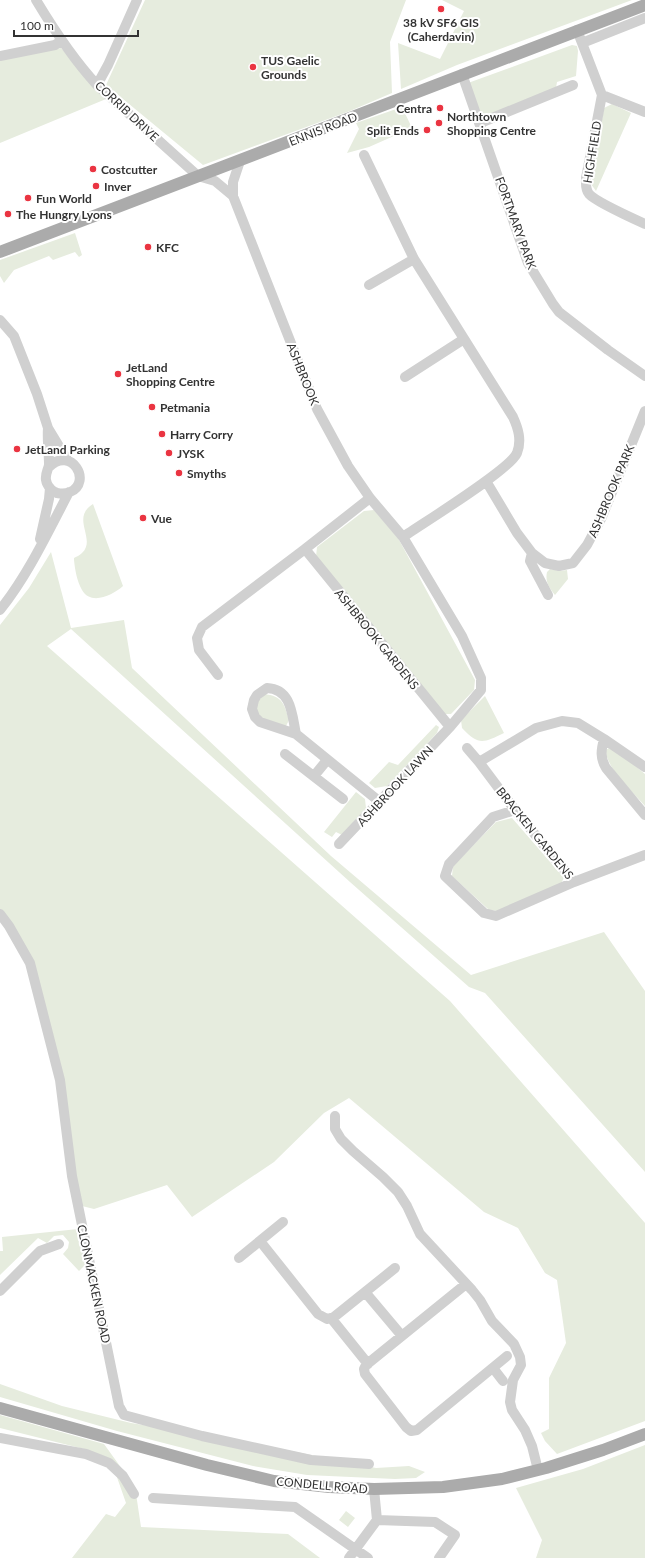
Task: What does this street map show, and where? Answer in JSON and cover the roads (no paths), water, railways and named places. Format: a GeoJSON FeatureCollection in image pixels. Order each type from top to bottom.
{"type":"FeatureCollection","features":[{"type":"Feature","properties":{"kind":"main road","name":"ENNIS ROAD"},"geometry":{"type":"LineString","coordinates":[[0,252],[645,5]]}},
{"type":"Feature","properties":{"kind":"main road","name":"CONDELL ROAD"},"geometry":{"type":"LineString","coordinates":[[0,1408],[274,1482],[374,1489],[443,1487],[502,1479],[538,1470],[603,1450],[645,1434]]}},
{"type":"Feature","properties":{"kind":"street","name":"CORRIB DRIVE"},"geometry":{"type":"LineString","coordinates":[[36,0],[61,41],[85,72],[97,85],[198,176]]}},
{"type":"Feature","properties":{"kind":"street"},"geometry":{"type":"LineString","coordinates":[[97,85],[108,65],[137,0]]}},
{"type":"Feature","properties":{"kind":"street"},"geometry":{"type":"LineString","coordinates":[[582,42],[645,18]]}},
{"type":"Feature","properties":{"kind":"street"},"geometry":{"type":"LineString","coordinates":[[577,30],[602,95],[645,112]]}},
{"type":"Feature","properties":{"kind":"street"},"geometry":{"type":"LineString","coordinates":[[0,56],[55,45],[61,41]]}},
{"type":"Feature","properties":{"kind":"street","name":"FORTMARY PARK"},"geometry":{"type":"LineString","coordinates":[[462,74],[528,263],[559,312],[645,376]]}},
{"type":"Feature","properties":{"kind":"street"},"geometry":{"type":"LineString","coordinates":[[480,123],[573,85]]}},
{"type":"Feature","properties":{"kind":"street","name":"HIGHFIELD"},"geometry":{"type":"LineString","coordinates":[[602,95],[586,178],[586,189],[588,193],[595,198],[645,224]]}},
{"type":"Feature","properties":{"kind":"street"},"geometry":{"type":"LineString","coordinates":[[364,155],[414,259],[512,417],[519,436],[517,453],[512,460],[486,481],[403,537]]}},
{"type":"Feature","properties":{"kind":"street","name":"ASHBROOK"},"geometry":{"type":"LineString","coordinates":[[240,161],[233,182],[233,196],[317,409],[348,466],[370,498],[403,537],[462,636],[481,678],[481,690],[450,727]]}},
{"type":"Feature","properties":{"kind":"street","name":"ASHBROOK"},"geometry":{"type":"LineString","coordinates":[[198,176],[215,181],[233,196]]}},
{"type":"Feature","properties":{"kind":"street"},"geometry":{"type":"LineString","coordinates":[[370,285],[414,259]]}},
{"type":"Feature","properties":{"kind":"street"},"geometry":{"type":"LineString","coordinates":[[0,320],[14,336],[38,394],[48,428],[68,461],[76,467],[80,477],[76,487],[69,492],[62,494],[56,493],[50,488],[46,480],[49,467],[47,445],[48,428]]}},
{"type":"Feature","properties":{"kind":"street"},"geometry":{"type":"LineString","coordinates":[[405,377],[464,339]]}},
{"type":"Feature","properties":{"kind":"street","name":"ASHBROOK PARK"},"geometry":{"type":"LineString","coordinates":[[545,563],[559,566],[573,563],[587,545],[601,519],[645,411]]}},
{"type":"Feature","properties":{"kind":"street"},"geometry":{"type":"LineString","coordinates":[[49,467],[57,461],[68,461]]}},
{"type":"Feature","properties":{"kind":"street"},"geometry":{"type":"LineString","coordinates":[[486,481],[517,533],[532,553],[545,563],[539,579]]}},
{"type":"Feature","properties":{"kind":"street"},"geometry":{"type":"LineString","coordinates":[[34,558],[44,521],[50,488]]}},
{"type":"Feature","properties":{"kind":"street"},"geometry":{"type":"LineString","coordinates":[[0,610],[34,558],[69,492]]}},
{"type":"Feature","properties":{"kind":"street"},"geometry":{"type":"LineString","coordinates":[[218,675],[199,650],[197,638],[202,627],[370,498]]}},
{"type":"Feature","properties":{"kind":"street","name":"ASHBROOK GARDENS"},"geometry":{"type":"LineString","coordinates":[[305,549],[450,727]]}},
{"type":"Feature","properties":{"kind":"street"},"geometry":{"type":"LineString","coordinates":[[532,553],[530,561],[548,595]]}},
{"type":"Feature","properties":{"kind":"street"},"geometry":{"type":"LineString","coordinates":[[296,734],[289,701],[281,692],[272,688],[267,688],[257,695],[252,709],[255,717],[260,722],[296,734],[380,802]]}},
{"type":"Feature","properties":{"kind":"street"},"geometry":{"type":"LineString","coordinates":[[479,762],[536,728],[562,721],[578,723],[645,767]]}},
{"type":"Feature","properties":{"kind":"street","name":"ASHBROOK LAWN"},"geometry":{"type":"LineString","coordinates":[[339,844],[450,727]]}},
{"type":"Feature","properties":{"kind":"street"},"geometry":{"type":"LineString","coordinates":[[604,739],[601,748],[601,760],[645,815]]}},
{"type":"Feature","properties":{"kind":"street","name":"BRACKEN GARDENS"},"geometry":{"type":"LineString","coordinates":[[468,748],[515,810],[574,882],[645,855]]}},
{"type":"Feature","properties":{"kind":"street"},"geometry":{"type":"LineString","coordinates":[[286,754],[343,799]]}},
{"type":"Feature","properties":{"kind":"street"},"geometry":{"type":"LineString","coordinates":[[314,776],[327,760]]}},
{"type":"Feature","properties":{"kind":"street"},"geometry":{"type":"LineString","coordinates":[[515,810],[493,817],[449,864],[445,876],[484,912],[496,916],[574,882]]}},
{"type":"Feature","properties":{"kind":"street","name":"CLONMACKEN ROAD"},"geometry":{"type":"LineString","coordinates":[[0,914],[9,926],[30,963],[58,1072],[72,1176],[119,1406],[124,1415],[202,1436],[311,1460],[369,1464]]}},
{"type":"Feature","properties":{"kind":"street"},"geometry":{"type":"LineString","coordinates":[[335,1116],[335,1129],[341,1138],[353,1151],[384,1177],[398,1192],[407,1206],[420,1234],[480,1300],[492,1321],[514,1344],[519,1352],[520,1365],[513,1380],[510,1402],[512,1410],[525,1430],[532,1446],[538,1470]]}},
{"type":"Feature","properties":{"kind":"street"},"geometry":{"type":"LineString","coordinates":[[239,1258],[283,1222]]}},
{"type":"Feature","properties":{"kind":"street"},"geometry":{"type":"LineString","coordinates":[[260,1241],[318,1314],[328,1319],[366,1292],[395,1268]]}},
{"type":"Feature","properties":{"kind":"street"},"geometry":{"type":"LineString","coordinates":[[0,1291],[40,1250],[59,1244]]}},
{"type":"Feature","properties":{"kind":"street"},"geometry":{"type":"LineString","coordinates":[[466,1284],[368,1364],[364,1369],[365,1374],[406,1427],[411,1431],[420,1428],[507,1356]]}},
{"type":"Feature","properties":{"kind":"street"},"geometry":{"type":"LineString","coordinates":[[366,1292],[402,1336]]}},
{"type":"Feature","properties":{"kind":"street"},"geometry":{"type":"LineString","coordinates":[[331,1318],[368,1364]]}},
{"type":"Feature","properties":{"kind":"street"},"geometry":{"type":"LineString","coordinates":[[492,1368],[503,1381]]}},
{"type":"Feature","properties":{"kind":"street"},"geometry":{"type":"LineString","coordinates":[[0,1438],[86,1454],[109,1463],[123,1476],[134,1494]]}},
{"type":"Feature","properties":{"kind":"street"},"geometry":{"type":"LineString","coordinates":[[352,1554],[377,1520],[374,1489]]}},
{"type":"Feature","properties":{"kind":"street"},"geometry":{"type":"LineString","coordinates":[[153,1498],[295,1507],[352,1554],[368,1558]]}},
{"type":"Feature","properties":{"kind":"street"},"geometry":{"type":"LineString","coordinates":[[377,1520],[435,1522],[454,1536],[440,1558]]}},
{"type":"Feature","properties":{"kind":"place","name":"38 kV SF6 GIS (Caherdavin)"},"geometry":{"type":"Point","coordinates":[441,9]}},
{"type":"Feature","properties":{"kind":"place","name":"TUS Gaelic Grounds"},"geometry":{"type":"Point","coordinates":[253,67]}},
{"type":"Feature","properties":{"kind":"place","name":"Centra"},"geometry":{"type":"Point","coordinates":[440,108]}},
{"type":"Feature","properties":{"kind":"place","name":"Northtown Shopping Centre"},"geometry":{"type":"Point","coordinates":[439,123]}},
{"type":"Feature","properties":{"kind":"place","name":"Split Ends"},"geometry":{"type":"Point","coordinates":[427,130]}},
{"type":"Feature","properties":{"kind":"place","name":"Costcutter"},"geometry":{"type":"Point","coordinates":[93,169]}},
{"type":"Feature","properties":{"kind":"place","name":"Inver"},"geometry":{"type":"Point","coordinates":[96,186]}},
{"type":"Feature","properties":{"kind":"place","name":"Fun World"},"geometry":{"type":"Point","coordinates":[28,198]}},
{"type":"Feature","properties":{"kind":"place","name":"The Hungry Lyons"},"geometry":{"type":"Point","coordinates":[8,214]}},
{"type":"Feature","properties":{"kind":"place","name":"KFC"},"geometry":{"type":"Point","coordinates":[148,247]}},
{"type":"Feature","properties":{"kind":"place","name":"JetLand Shopping Centre"},"geometry":{"type":"Point","coordinates":[118,374]}},
{"type":"Feature","properties":{"kind":"place","name":"Petmania"},"geometry":{"type":"Point","coordinates":[152,407]}},
{"type":"Feature","properties":{"kind":"place","name":"Harry Corry"},"geometry":{"type":"Point","coordinates":[162,434]}},
{"type":"Feature","properties":{"kind":"place","name":"JetLand Parking"},"geometry":{"type":"Point","coordinates":[17,449]}},
{"type":"Feature","properties":{"kind":"place","name":"JYSK"},"geometry":{"type":"Point","coordinates":[169,453]}},
{"type":"Feature","properties":{"kind":"place","name":"Smyths"},"geometry":{"type":"Point","coordinates":[179,473]}},
{"type":"Feature","properties":{"kind":"place","name":"Vue"},"geometry":{"type":"Point","coordinates":[143,518]}}]}
